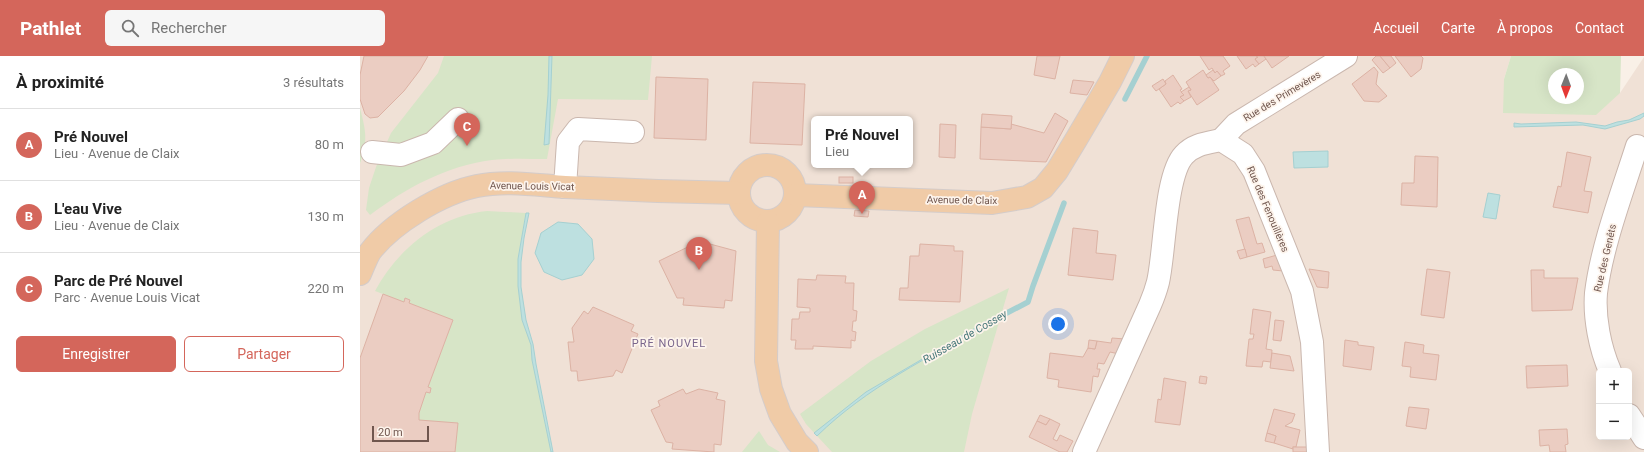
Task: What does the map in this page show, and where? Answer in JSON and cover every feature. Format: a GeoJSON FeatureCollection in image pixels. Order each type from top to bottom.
{"type":"FeatureCollection","features":[{"type":"Feature","properties":{"kind":"main road","name":"Avenue de Claix"},"geometry":{"type":"LineString","coordinates":[[796,195],[992,203],[1027,197],[1043,188],[1057,171],[1106,89],[1123,56]]}},
{"type":"Feature","properties":{"kind":"main road"},"geometry":{"type":"LineString","coordinates":[[768,165],[779,167],[788,174],[794,184],[796,195],[793,205],[787,214],[778,220],[768,222],[759,221],[750,217],[740,202],[738,193],[741,182],[747,173],[757,167],[768,165]]}},
{"type":"Feature","properties":{"kind":"main road","name":"Avenue Louis Vicat"},"geometry":{"type":"LineString","coordinates":[[360,274],[369,253],[393,230],[430,203],[458,191],[478,185],[499,184],[738,193]]}},
{"type":"Feature","properties":{"kind":"main road"},"geometry":{"type":"LineString","coordinates":[[768,222],[766,361],[771,389],[780,414],[797,442],[806,452]]}},
{"type":"Feature","properties":{"kind":"street","name":"Rue des Primevères"},"geometry":{"type":"LineString","coordinates":[[1220,140],[1236,124],[1346,56]]}},
{"type":"Feature","properties":{"kind":"street"},"geometry":{"type":"LineString","coordinates":[[372,152],[401,155],[433,143],[458,119]]}},
{"type":"Feature","properties":{"kind":"street"},"geometry":{"type":"LineString","coordinates":[[565,187],[568,142],[578,129],[633,132]]}},
{"type":"Feature","properties":{"kind":"street"},"geometry":{"type":"LineString","coordinates":[[1084,452],[1150,306],[1158,282],[1171,188],[1177,166],[1184,154],[1199,144],[1220,140]]}},
{"type":"Feature","properties":{"kind":"street","name":"Rue des Fenouillères"},"geometry":{"type":"LineString","coordinates":[[1220,140],[1243,154],[1254,171],[1302,291],[1312,342],[1318,452]]}},
{"type":"Feature","properties":{"kind":"street","name":"Rue des Genêts"},"geometry":{"type":"LineString","coordinates":[[1609,368],[1598,327],[1596,294],[1605,251],[1637,146]]}},
{"type":"Feature","properties":{"kind":"street"},"geometry":{"type":"LineString","coordinates":[[1632,420],[1644,438]]}},
{"type":"Feature","properties":{"kind":"shaded area"},"geometry":{"type":"Polygon","coordinates":[[[360,56],[1511,56],[1504,79],[1504,113],[1556,104],[1584,104],[1584,99],[1620,93],[1644,57],[1644,452],[360,452],[360,164],[366,148],[360,109],[360,56]]]}},
{"type":"Feature","properties":{"kind":"green space"},"geometry":{"type":"Polygon","coordinates":[[[444,56],[652,56],[648,100],[558,99],[547,159],[492,160],[459,167],[412,187],[370,215],[366,210],[369,188],[376,167],[391,133],[438,73],[444,56]]]}},
{"type":"Feature","properties":{"kind":"green space"},"geometry":{"type":"Polygon","coordinates":[[[1511,56],[1621,56],[1620,93],[1596,115],[1503,113],[1504,79],[1511,56]]]}},
{"type":"Feature","properties":{"kind":"green space"},"geometry":{"type":"Polygon","coordinates":[[[360,108],[364,124],[365,142],[360,164],[360,108]]]}},
{"type":"Feature","properties":{"kind":"green space"},"geometry":{"type":"Polygon","coordinates":[[[487,211],[526,213],[518,259],[518,286],[522,320],[531,345],[532,360],[551,452],[455,452],[458,423],[419,420],[419,413],[426,392],[430,393],[431,388],[428,387],[453,320],[409,303],[410,300],[404,302],[375,291],[384,275],[395,261],[422,237],[437,227],[452,220],[469,214],[487,211]]]}},
{"type":"Feature","properties":{"kind":"green space"},"geometry":{"type":"Polygon","coordinates":[[[1009,288],[972,414],[964,452],[832,452],[806,424],[800,414],[871,361],[925,329],[1009,288]]]}},
{"type":"Feature","properties":{"kind":"green space"},"geometry":{"type":"Polygon","coordinates":[[[759,431],[768,445],[780,452],[742,452],[759,431]]]}},
{"type":"Feature","properties":{"kind":"water"},"geometry":{"type":"Polygon","coordinates":[[[549,56],[552,56],[549,144],[544,145],[548,95],[549,56]]]}},
{"type":"Feature","properties":{"kind":"water"},"geometry":{"type":"Polygon","coordinates":[[[1644,113],[1644,116],[1640,119],[1605,129],[1583,125],[1514,127],[1514,123],[1576,122],[1605,126],[1629,120],[1644,113]]]}},
{"type":"Feature","properties":{"kind":"water"},"geometry":{"type":"Polygon","coordinates":[[[1328,151],[1328,167],[1294,168],[1293,152],[1328,151]]]}},
{"type":"Feature","properties":{"kind":"water"},"geometry":{"type":"Polygon","coordinates":[[[1488,193],[1500,195],[1496,219],[1483,217],[1488,193]]]}},
{"type":"Feature","properties":{"kind":"water"},"geometry":{"type":"Polygon","coordinates":[[[526,213],[529,213],[521,262],[521,287],[526,320],[533,344],[553,452],[551,452],[532,360],[531,345],[522,320],[518,286],[518,259],[526,213]]]}},
{"type":"Feature","properties":{"kind":"water"},"geometry":{"type":"Polygon","coordinates":[[[558,222],[578,224],[592,239],[594,259],[582,275],[562,280],[544,272],[535,253],[541,233],[558,222]]]}},
{"type":"Feature","properties":{"kind":"water"},"geometry":{"type":"Polygon","coordinates":[[[989,320],[989,324],[899,374],[877,388],[836,419],[817,436],[814,433],[866,392],[989,320]]]}},
{"type":"Feature","properties":{"kind":"building"},"geometry":{"type":"Polygon","coordinates":[[[364,56],[428,56],[420,70],[404,91],[378,117],[370,118],[365,114],[360,99],[360,75],[364,56]]]}},
{"type":"Feature","properties":{"kind":"building"},"geometry":{"type":"Polygon","coordinates":[[[1037,56],[1060,56],[1055,79],[1034,75],[1037,56]]]}},
{"type":"Feature","properties":{"kind":"building"},"geometry":{"type":"Polygon","coordinates":[[[1200,56],[1223,56],[1230,66],[1223,71],[1225,74],[1221,76],[1217,71],[1215,73],[1212,68],[1209,70],[1200,56]]]}},
{"type":"Feature","properties":{"kind":"building"},"geometry":{"type":"Polygon","coordinates":[[[1237,56],[1256,56],[1258,57],[1255,59],[1259,64],[1255,67],[1253,64],[1246,69],[1237,56]]]}},
{"type":"Feature","properties":{"kind":"building"},"geometry":{"type":"Polygon","coordinates":[[[1256,56],[1264,56],[1266,59],[1259,64],[1255,59],[1258,57],[1256,56]]]}},
{"type":"Feature","properties":{"kind":"building"},"geometry":{"type":"Polygon","coordinates":[[[1264,56],[1289,56],[1272,68],[1264,56]]]}},
{"type":"Feature","properties":{"kind":"building"},"geometry":{"type":"Polygon","coordinates":[[[1376,56],[1380,56],[1390,68],[1383,73],[1372,60],[1376,56]]]}},
{"type":"Feature","properties":{"kind":"building"},"geometry":{"type":"Polygon","coordinates":[[[1380,56],[1391,56],[1396,63],[1390,68],[1380,56]]]}},
{"type":"Feature","properties":{"kind":"building"},"geometry":{"type":"Polygon","coordinates":[[[1395,56],[1421,56],[1423,58],[1421,69],[1411,77],[1395,56]]]}},
{"type":"Feature","properties":{"kind":"building"},"geometry":{"type":"Polygon","coordinates":[[[1374,67],[1378,72],[1376,84],[1387,96],[1379,102],[1364,101],[1352,84],[1374,67]]]}},
{"type":"Feature","properties":{"kind":"building"},"geometry":{"type":"Polygon","coordinates":[[[1203,70],[1219,90],[1197,105],[1188,91],[1191,90],[1186,82],[1203,70]]]}},
{"type":"Feature","properties":{"kind":"building"},"geometry":{"type":"Polygon","coordinates":[[[1213,70],[1215,73],[1217,71],[1221,76],[1214,81],[1206,75],[1213,70]]]}},
{"type":"Feature","properties":{"kind":"building"},"geometry":{"type":"Polygon","coordinates":[[[1173,75],[1182,89],[1180,90],[1184,95],[1180,97],[1184,101],[1180,104],[1178,102],[1171,107],[1159,89],[1166,84],[1165,81],[1173,75]]]}},
{"type":"Feature","properties":{"kind":"building"},"geometry":{"type":"Polygon","coordinates":[[[656,77],[708,79],[706,140],[654,138],[656,77]]]}},
{"type":"Feature","properties":{"kind":"building"},"geometry":{"type":"Polygon","coordinates":[[[1163,79],[1166,84],[1156,91],[1152,86],[1163,79]]]}},
{"type":"Feature","properties":{"kind":"building"},"geometry":{"type":"Polygon","coordinates":[[[1073,80],[1094,82],[1087,95],[1070,93],[1073,80]]]}},
{"type":"Feature","properties":{"kind":"building"},"geometry":{"type":"Polygon","coordinates":[[[753,82],[805,84],[802,145],[750,143],[753,82]]]}},
{"type":"Feature","properties":{"kind":"building"},"geometry":{"type":"Polygon","coordinates":[[[1189,87],[1191,90],[1188,91],[1191,97],[1184,101],[1180,97],[1184,95],[1181,92],[1189,87]]]}},
{"type":"Feature","properties":{"kind":"building"},"geometry":{"type":"Polygon","coordinates":[[[1055,113],[1068,121],[1046,162],[980,159],[981,127],[1011,129],[1011,124],[1044,133],[1055,113]]]}},
{"type":"Feature","properties":{"kind":"building"},"geometry":{"type":"Polygon","coordinates":[[[982,114],[1012,116],[1011,129],[981,127],[982,114]]]}},
{"type":"Feature","properties":{"kind":"building"},"geometry":{"type":"Polygon","coordinates":[[[940,124],[956,125],[955,158],[939,157],[940,124]]]}},
{"type":"Feature","properties":{"kind":"building"},"geometry":{"type":"Polygon","coordinates":[[[1567,152],[1591,157],[1584,191],[1592,192],[1588,213],[1553,207],[1558,186],[1561,187],[1567,152]]]}},
{"type":"Feature","properties":{"kind":"building"},"geometry":{"type":"Polygon","coordinates":[[[1415,156],[1438,157],[1437,207],[1401,205],[1402,183],[1414,183],[1415,156]]]}},
{"type":"Feature","properties":{"kind":"building"},"geometry":{"type":"Polygon","coordinates":[[[839,177],[853,177],[853,183],[839,183],[839,177]]]}},
{"type":"Feature","properties":{"kind":"building"},"geometry":{"type":"Polygon","coordinates":[[[855,210],[869,211],[868,217],[854,216],[855,210]]]}},
{"type":"Feature","properties":{"kind":"building"},"geometry":{"type":"Polygon","coordinates":[[[1249,217],[1257,244],[1262,243],[1265,252],[1247,257],[1236,220],[1249,217]]]}},
{"type":"Feature","properties":{"kind":"building"},"geometry":{"type":"Polygon","coordinates":[[[1073,228],[1098,231],[1096,253],[1116,255],[1113,280],[1068,275],[1073,228]]]}},
{"type":"Feature","properties":{"kind":"building"},"geometry":{"type":"Polygon","coordinates":[[[694,244],[697,251],[710,244],[736,251],[732,301],[725,300],[724,308],[683,305],[684,298],[677,298],[659,261],[694,244]]]}},
{"type":"Feature","properties":{"kind":"building"},"geometry":{"type":"Polygon","coordinates":[[[920,244],[954,246],[954,251],[963,251],[960,302],[899,300],[900,288],[908,288],[910,256],[919,256],[920,244]]]}},
{"type":"Feature","properties":{"kind":"building"},"geometry":{"type":"Polygon","coordinates":[[[1245,249],[1247,257],[1240,259],[1237,251],[1245,249]]]}},
{"type":"Feature","properties":{"kind":"building"},"geometry":{"type":"Polygon","coordinates":[[[1277,255],[1283,271],[1273,270],[1272,266],[1265,268],[1263,259],[1277,255]]]}},
{"type":"Feature","properties":{"kind":"building"},"geometry":{"type":"Polygon","coordinates":[[[1309,269],[1329,272],[1328,288],[1317,287],[1309,269]]]}},
{"type":"Feature","properties":{"kind":"building"},"geometry":{"type":"Polygon","coordinates":[[[1427,269],[1450,272],[1444,318],[1421,315],[1427,269]]]}},
{"type":"Feature","properties":{"kind":"building"},"geometry":{"type":"Polygon","coordinates":[[[1531,270],[1544,270],[1544,278],[1578,278],[1572,310],[1532,311],[1531,270]]]}},
{"type":"Feature","properties":{"kind":"building"},"geometry":{"type":"Polygon","coordinates":[[[817,275],[846,276],[845,283],[854,283],[853,310],[857,311],[856,321],[853,321],[852,331],[856,332],[855,341],[851,340],[851,348],[813,346],[813,349],[795,349],[796,340],[791,340],[792,319],[799,319],[800,312],[810,312],[810,308],[797,307],[798,279],[816,280],[817,275]]]}},
{"type":"Feature","properties":{"kind":"building"},"geometry":{"type":"Polygon","coordinates":[[[383,294],[404,302],[405,298],[410,300],[409,303],[453,320],[428,387],[431,388],[430,393],[426,392],[419,413],[419,420],[458,423],[455,452],[360,452],[360,358],[383,294]]]}},
{"type":"Feature","properties":{"kind":"building"},"geometry":{"type":"Polygon","coordinates":[[[593,307],[634,325],[631,331],[638,334],[622,373],[616,370],[613,376],[578,381],[577,371],[571,371],[568,342],[574,342],[572,328],[584,311],[588,314],[593,307]]]}},
{"type":"Feature","properties":{"kind":"building"},"geometry":{"type":"Polygon","coordinates":[[[1253,309],[1271,312],[1266,349],[1272,350],[1271,362],[1263,361],[1262,367],[1246,366],[1249,339],[1253,339],[1254,334],[1250,334],[1253,309]]]}},
{"type":"Feature","properties":{"kind":"building"},"geometry":{"type":"Polygon","coordinates":[[[1275,320],[1284,321],[1281,341],[1273,340],[1275,320]]]}},
{"type":"Feature","properties":{"kind":"building"},"geometry":{"type":"Polygon","coordinates":[[[1112,338],[1125,339],[1119,354],[1110,352],[1104,364],[1098,363],[1097,369],[1100,369],[1098,377],[1093,376],[1091,392],[1058,387],[1059,380],[1047,378],[1050,353],[1083,357],[1088,348],[1095,349],[1097,341],[1111,343],[1112,338]]]}},
{"type":"Feature","properties":{"kind":"building"},"geometry":{"type":"Polygon","coordinates":[[[1089,340],[1097,341],[1095,349],[1088,348],[1089,340]]]}},
{"type":"Feature","properties":{"kind":"building"},"geometry":{"type":"Polygon","coordinates":[[[1345,340],[1358,342],[1358,345],[1374,347],[1371,370],[1343,366],[1345,340]]]}},
{"type":"Feature","properties":{"kind":"building"},"geometry":{"type":"Polygon","coordinates":[[[1405,342],[1424,345],[1423,353],[1439,355],[1436,380],[1410,377],[1411,367],[1402,366],[1405,342]]]}},
{"type":"Feature","properties":{"kind":"building"},"geometry":{"type":"Polygon","coordinates":[[[1272,353],[1290,356],[1294,371],[1270,368],[1272,353]]]}},
{"type":"Feature","properties":{"kind":"building"},"geometry":{"type":"Polygon","coordinates":[[[1567,365],[1568,386],[1527,388],[1526,366],[1567,365]]]}},
{"type":"Feature","properties":{"kind":"building"},"geometry":{"type":"Polygon","coordinates":[[[1200,376],[1207,377],[1206,384],[1199,383],[1200,376]]]}},
{"type":"Feature","properties":{"kind":"building"},"geometry":{"type":"Polygon","coordinates":[[[1164,378],[1186,382],[1180,425],[1155,422],[1158,399],[1161,400],[1164,378]]]}},
{"type":"Feature","properties":{"kind":"building"},"geometry":{"type":"Polygon","coordinates":[[[683,389],[686,394],[699,389],[718,393],[716,399],[725,401],[721,445],[714,444],[714,452],[672,449],[673,443],[666,442],[651,410],[660,406],[658,401],[683,389]]]}},
{"type":"Feature","properties":{"kind":"building"},"geometry":{"type":"Polygon","coordinates":[[[1409,407],[1429,409],[1426,429],[1406,426],[1409,407]]]}},
{"type":"Feature","properties":{"kind":"building"},"geometry":{"type":"Polygon","coordinates":[[[1274,409],[1295,414],[1292,422],[1285,426],[1300,430],[1296,447],[1293,447],[1293,449],[1274,443],[1276,436],[1267,433],[1274,409]]]}},
{"type":"Feature","properties":{"kind":"building"},"geometry":{"type":"Polygon","coordinates":[[[1040,415],[1050,419],[1046,425],[1037,421],[1040,415]]]}},
{"type":"Feature","properties":{"kind":"building"},"geometry":{"type":"Polygon","coordinates":[[[1050,419],[1060,424],[1053,439],[1057,441],[1060,435],[1073,441],[1067,452],[1060,452],[1029,437],[1037,421],[1046,425],[1050,419]]]}},
{"type":"Feature","properties":{"kind":"building"},"geometry":{"type":"Polygon","coordinates":[[[1567,429],[1568,444],[1565,445],[1566,452],[1550,452],[1549,445],[1540,446],[1539,430],[1567,429]]]}},
{"type":"Feature","properties":{"kind":"building"},"geometry":{"type":"Polygon","coordinates":[[[1267,433],[1276,436],[1274,443],[1265,441],[1267,433]]]}},
{"type":"Feature","properties":{"kind":"building"},"geometry":{"type":"Polygon","coordinates":[[[1293,447],[1310,447],[1310,452],[1293,452],[1293,447]]]}},
{"type":"Feature","properties":{"kind":"waterway","name":"Ruisseau de Cossey"},"geometry":{"type":"LineString","coordinates":[[1125,99],[1147,56]]}},
{"type":"Feature","properties":{"kind":"waterway","name":"Ruisseau de Cossey"},"geometry":{"type":"LineString","coordinates":[[984,325],[1028,302],[1064,203]]}},
{"type":"Feature","properties":{"kind":"place","name":"Parc de Pré Nouvel"},"geometry":{"type":"Point","coordinates":[467,146]}},
{"type":"Feature","properties":{"kind":"place","name":"Pré Nouvel"},"geometry":{"type":"Point","coordinates":[862,214]}},
{"type":"Feature","properties":{"kind":"place","name":"L'eau Vive"},"geometry":{"type":"Point","coordinates":[699,270]}},
{"type":"Feature","properties":{"kind":"district","name":"PRÉ NOUVEL"},"geometry":{"type":"Point","coordinates":[669,343]}}]}
